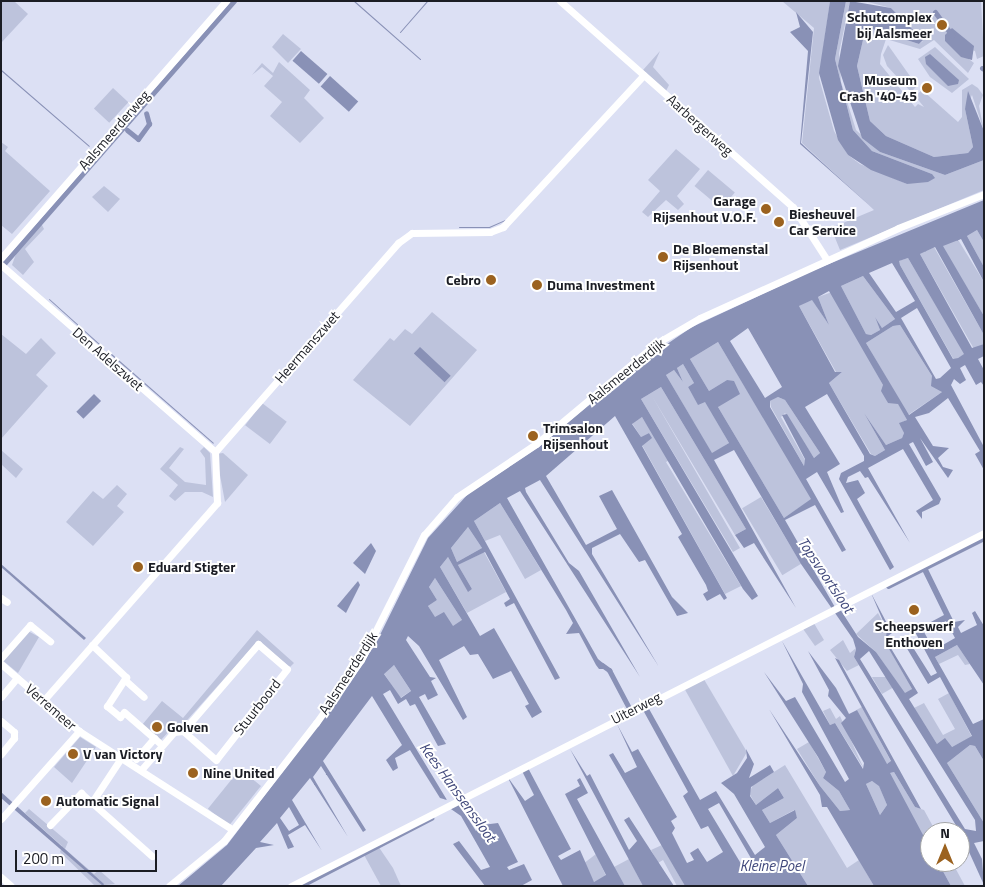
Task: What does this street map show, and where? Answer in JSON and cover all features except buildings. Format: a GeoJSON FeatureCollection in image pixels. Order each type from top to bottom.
{"type":"FeatureCollection","features":[{"type":"Feature","properties":{"kind":"street","name":"Aalsmeerderweg"},"geometry":{"type":"LineString","coordinates":[[1,258],[226,1]]}},
{"type":"Feature","properties":{"kind":"street","name":"Aarbergerweg"},"geometry":{"type":"LineString","coordinates":[[560,1],[793,208],[828,260]]}},
{"type":"Feature","properties":{"kind":"street","name":"Heermanszwet"},"geometry":{"type":"LineString","coordinates":[[215,452],[404,237],[422,232],[490,232],[503,227],[644,75]]}},
{"type":"Feature","properties":{"kind":"street","name":"Aalsmeerderdijk"},"geometry":{"type":"LineString","coordinates":[[169,886],[212,854],[230,828],[347,680],[374,636],[424,535],[457,497],[543,439],[657,343],[730,302],[984,194]]}},
{"type":"Feature","properties":{"kind":"street","name":"Den Adelszwet"},"geometry":{"type":"LineString","coordinates":[[2,266],[215,452]]}},
{"type":"Feature","properties":{"kind":"street"},"geometry":{"type":"LineString","coordinates":[[43,700],[217,503],[215,452]]}},
{"type":"Feature","properties":{"kind":"street","name":"Uiterweg"},"geometry":{"type":"LineString","coordinates":[[290,886],[376,845],[448,803],[833,608],[933,562],[984,534]]}},
{"type":"Feature","properties":{"kind":"street"},"geometry":{"type":"LineString","coordinates":[[1,658],[30,625],[50,641]]}},
{"type":"Feature","properties":{"kind":"street","name":"Stuurboord"},"geometry":{"type":"LineString","coordinates":[[141,770],[174,732],[183,731],[258,644],[287,669],[216,760],[183,731]]}},
{"type":"Feature","properties":{"kind":"street"},"geometry":{"type":"LineString","coordinates":[[92,645],[124,674],[125,680],[144,697]]}},
{"type":"Feature","properties":{"kind":"street","name":"Verremeer"},"geometry":{"type":"LineString","coordinates":[[1,664],[79,731],[230,828]]}},
{"type":"Feature","properties":{"kind":"street"},"geometry":{"type":"LineString","coordinates":[[1,697],[18,678]]}},
{"type":"Feature","properties":{"kind":"street"},"geometry":{"type":"LineString","coordinates":[[125,680],[107,706],[120,717],[124,712],[162,746]]}},
{"type":"Feature","properties":{"kind":"street"},"geometry":{"type":"LineString","coordinates":[[1,720],[14,732],[14,738],[1,754]]}},
{"type":"Feature","properties":{"kind":"street"},"geometry":{"type":"LineString","coordinates":[[1,819],[79,731]]}},
{"type":"Feature","properties":{"kind":"street"},"geometry":{"type":"LineString","coordinates":[[136,759],[154,738]]}},
{"type":"Feature","properties":{"kind":"street"},"geometry":{"type":"LineString","coordinates":[[92,802],[121,758]]}},
{"type":"Feature","properties":{"kind":"street"},"geometry":{"type":"LineString","coordinates":[[50,825],[79,794],[92,802],[152,856]]}},
{"type":"Feature","properties":{"kind":"street"},"geometry":{"type":"LineString","coordinates":[[1,877],[11,886]]}},
{"type":"Feature","properties":{"kind":"shaded area"},"geometry":{"type":"Polygon","coordinates":[[[1,1],[14,1],[28,14],[1,43],[1,1]]]}},
{"type":"Feature","properties":{"kind":"shaded area"},"geometry":{"type":"Polygon","coordinates":[[[782,1],[830,1],[819,78],[834,131],[848,155],[860,164],[907,184],[932,174],[872,151],[853,130],[835,59],[846,1],[850,1],[839,53],[841,82],[856,130],[880,152],[945,175],[984,160],[984,190],[840,250],[831,228],[874,210],[802,143],[814,28],[782,1]]]}},
{"type":"Feature","properties":{"kind":"shaded area"},"geometry":{"type":"Polygon","coordinates":[[[864,1],[981,1],[984,56],[977,59],[975,51],[945,41],[974,63],[968,73],[934,40],[920,49],[886,39],[880,64],[915,107],[918,104],[924,107],[915,96],[922,90],[958,122],[962,117],[962,90],[972,84],[978,88],[983,95],[979,106],[984,131],[972,95],[965,109],[973,147],[968,153],[934,157],[886,136],[870,121],[857,66],[866,27],[919,44],[923,41],[891,8],[864,1]]]}},
{"type":"Feature","properties":{"kind":"shaded area"},"geometry":{"type":"Polygon","coordinates":[[[283,34],[301,49],[288,63],[272,47],[283,34]]]}},
{"type":"Feature","properties":{"kind":"shaded area"},"geometry":{"type":"Polygon","coordinates":[[[888,45],[917,86],[911,92],[887,66],[883,55],[888,45]]]}},
{"type":"Feature","properties":{"kind":"shaded area"},"geometry":{"type":"Polygon","coordinates":[[[935,47],[969,79],[952,93],[930,77],[918,59],[935,47]]]}},
{"type":"Feature","properties":{"kind":"shaded area"},"geometry":{"type":"Polygon","coordinates":[[[660,51],[653,67],[669,85],[666,91],[643,70],[660,51]]]}},
{"type":"Feature","properties":{"kind":"shaded area"},"geometry":{"type":"Polygon","coordinates":[[[279,62],[310,90],[304,98],[324,118],[300,143],[270,116],[282,102],[264,86],[273,76],[262,67],[252,75],[262,63],[273,73],[279,62]]]}},
{"type":"Feature","properties":{"kind":"shaded area"},"geometry":{"type":"Polygon","coordinates":[[[113,88],[128,102],[109,123],[94,108],[113,88]]]}},
{"type":"Feature","properties":{"kind":"shaded area"},"geometry":{"type":"Polygon","coordinates":[[[1,142],[8,147],[5,151],[50,191],[12,234],[1,225],[1,142]]]}},
{"type":"Feature","properties":{"kind":"shaded area"},"geometry":{"type":"Polygon","coordinates":[[[676,149],[700,169],[677,196],[684,204],[678,210],[666,200],[648,217],[642,212],[660,191],[648,180],[676,149]]]}},
{"type":"Feature","properties":{"kind":"shaded area"},"geometry":{"type":"Polygon","coordinates":[[[708,170],[735,192],[721,209],[695,186],[708,170]]]}},
{"type":"Feature","properties":{"kind":"shaded area"},"geometry":{"type":"Polygon","coordinates":[[[104,186],[120,199],[108,212],[92,197],[104,186]]]}},
{"type":"Feature","properties":{"kind":"shaded area"},"geometry":{"type":"Polygon","coordinates":[[[41,223],[44,229],[25,249],[34,262],[23,275],[12,265],[17,251],[41,223]]]}},
{"type":"Feature","properties":{"kind":"shaded area"},"geometry":{"type":"Polygon","coordinates":[[[977,230],[984,242],[984,267],[967,236],[977,230]]]}},
{"type":"Feature","properties":{"kind":"shaded area"},"geometry":{"type":"Polygon","coordinates":[[[957,238],[984,282],[984,316],[942,246],[957,238]]]}},
{"type":"Feature","properties":{"kind":"shaded area"},"geometry":{"type":"Polygon","coordinates":[[[934,247],[984,335],[984,344],[974,349],[920,254],[934,247]]]}},
{"type":"Feature","properties":{"kind":"shaded area"},"geometry":{"type":"Polygon","coordinates":[[[908,258],[965,354],[954,360],[898,261],[908,258]]]}},
{"type":"Feature","properties":{"kind":"shaded area"},"geometry":{"type":"Polygon","coordinates":[[[863,276],[895,319],[882,328],[875,317],[880,330],[871,335],[866,334],[841,286],[863,276]]]}},
{"type":"Feature","properties":{"kind":"shaded area"},"geometry":{"type":"Polygon","coordinates":[[[832,292],[883,385],[888,403],[898,403],[907,420],[900,423],[904,433],[902,438],[886,445],[864,413],[885,450],[875,456],[871,454],[829,383],[842,372],[836,372],[799,306],[812,299],[829,325],[818,297],[832,292]]]}},
{"type":"Feature","properties":{"kind":"shaded area"},"geometry":{"type":"Polygon","coordinates":[[[432,312],[477,350],[410,426],[353,380],[390,338],[394,341],[405,329],[412,334],[432,312]]]}},
{"type":"Feature","properties":{"kind":"shaded area"},"geometry":{"type":"Polygon","coordinates":[[[900,325],[942,392],[908,415],[866,343],[893,326],[900,325]]]}},
{"type":"Feature","properties":{"kind":"shaded area"},"geometry":{"type":"Polygon","coordinates":[[[1,334],[26,354],[41,338],[56,353],[36,375],[48,386],[1,439],[1,334]]]}},
{"type":"Feature","properties":{"kind":"shaded area"},"geometry":{"type":"Polygon","coordinates":[[[718,342],[812,499],[784,518],[718,407],[727,380],[709,391],[690,359],[718,342]]]}},
{"type":"Feature","properties":{"kind":"shaded area"},"geometry":{"type":"Polygon","coordinates":[[[683,364],[694,383],[688,387],[698,404],[705,401],[729,443],[712,454],[666,375],[674,370],[683,382],[677,368],[683,364]]]}},
{"type":"Feature","properties":{"kind":"shaded area"},"geometry":{"type":"Polygon","coordinates":[[[661,387],[746,529],[735,535],[652,396],[740,548],[733,552],[641,399],[661,387]]]}},
{"type":"Feature","properties":{"kind":"shaded area"},"geometry":{"type":"Polygon","coordinates":[[[778,397],[785,400],[820,453],[814,458],[785,413],[781,417],[805,460],[804,466],[771,407],[770,401],[778,397]]]}},
{"type":"Feature","properties":{"kind":"shaded area"},"geometry":{"type":"Polygon","coordinates":[[[262,403],[287,422],[270,444],[245,425],[262,403]]]}},
{"type":"Feature","properties":{"kind":"shaded area"},"geometry":{"type":"Polygon","coordinates":[[[642,417],[670,460],[666,462],[741,586],[725,594],[642,445],[651,437],[649,433],[641,437],[632,423],[642,417]]]}},
{"type":"Feature","properties":{"kind":"shaded area"},"geometry":{"type":"Polygon","coordinates":[[[180,447],[184,449],[169,468],[185,482],[206,485],[205,458],[200,451],[204,447],[210,453],[213,497],[202,492],[185,492],[175,501],[169,496],[178,485],[160,469],[180,447]]]}},
{"type":"Feature","properties":{"kind":"shaded area"},"geometry":{"type":"Polygon","coordinates":[[[1,450],[23,469],[16,478],[1,464],[1,450]]]}},
{"type":"Feature","properties":{"kind":"shaded area"},"geometry":{"type":"Polygon","coordinates":[[[223,453],[248,475],[225,502],[216,454],[223,453]]]}},
{"type":"Feature","properties":{"kind":"shaded area"},"geometry":{"type":"Polygon","coordinates":[[[117,485],[127,494],[117,506],[124,512],[93,546],[66,522],[93,491],[103,499],[117,485]]]}},
{"type":"Feature","properties":{"kind":"shaded area"},"geometry":{"type":"Polygon","coordinates":[[[761,497],[801,564],[782,575],[742,508],[761,497]]]}},
{"type":"Feature","properties":{"kind":"shaded area"},"geometry":{"type":"Polygon","coordinates":[[[500,503],[541,570],[525,579],[500,535],[485,541],[474,521],[500,503]]]}},
{"type":"Feature","properties":{"kind":"shaded area"},"geometry":{"type":"Polygon","coordinates":[[[468,527],[482,548],[457,562],[451,548],[468,527]]]}},
{"type":"Feature","properties":{"kind":"shaded area"},"geometry":{"type":"Polygon","coordinates":[[[484,552],[506,592],[467,613],[440,567],[448,557],[468,591],[472,589],[458,565],[484,552]]]}},
{"type":"Feature","properties":{"kind":"shaded area"},"geometry":{"type":"Polygon","coordinates":[[[435,578],[462,620],[465,646],[444,613],[435,618],[428,606],[437,600],[429,587],[435,578]]]}},
{"type":"Feature","properties":{"kind":"shaded area"},"geometry":{"type":"Polygon","coordinates":[[[878,613],[887,630],[886,643],[912,689],[905,694],[876,652],[856,634],[878,613]]]}},
{"type":"Feature","properties":{"kind":"shaded area"},"geometry":{"type":"Polygon","coordinates":[[[812,620],[824,640],[815,646],[801,626],[812,620]]]}},
{"type":"Feature","properties":{"kind":"shaded area"},"geometry":{"type":"Polygon","coordinates":[[[257,630],[294,663],[290,667],[258,641],[180,728],[171,729],[161,740],[142,725],[162,701],[183,718],[257,630]]]}},
{"type":"Feature","properties":{"kind":"shaded area"},"geometry":{"type":"Polygon","coordinates":[[[28,631],[39,637],[18,673],[1,659],[28,631]]]}},
{"type":"Feature","properties":{"kind":"shaded area"},"geometry":{"type":"Polygon","coordinates":[[[843,640],[850,653],[856,648],[854,657],[859,665],[847,671],[830,650],[843,640]]]}},
{"type":"Feature","properties":{"kind":"shaded area"},"geometry":{"type":"Polygon","coordinates":[[[957,645],[970,664],[965,665],[958,655],[939,664],[935,657],[957,645]]]}},
{"type":"Feature","properties":{"kind":"shaded area"},"geometry":{"type":"Polygon","coordinates":[[[394,665],[411,691],[400,698],[383,672],[394,665]]]}},
{"type":"Feature","properties":{"kind":"shaded area"},"geometry":{"type":"Polygon","coordinates":[[[702,676],[747,752],[733,776],[683,686],[702,676]]]}},
{"type":"Feature","properties":{"kind":"shaded area"},"geometry":{"type":"Polygon","coordinates":[[[872,677],[887,677],[894,687],[882,694],[872,677]]]}},
{"type":"Feature","properties":{"kind":"shaded area"},"geometry":{"type":"Polygon","coordinates":[[[949,693],[972,737],[952,747],[937,744],[914,708],[924,703],[943,735],[955,729],[938,699],[949,693]]]}},
{"type":"Feature","properties":{"kind":"shaded area"},"geometry":{"type":"Polygon","coordinates":[[[862,707],[891,762],[886,765],[857,710],[862,707]]]}},
{"type":"Feature","properties":{"kind":"shaded area"},"geometry":{"type":"Polygon","coordinates":[[[830,708],[836,719],[840,716],[864,769],[835,723],[830,725],[823,711],[830,708]]]}},
{"type":"Feature","properties":{"kind":"shaded area"},"geometry":{"type":"Polygon","coordinates":[[[80,737],[96,747],[72,783],[54,767],[80,737]]]}},
{"type":"Feature","properties":{"kind":"shaded area"},"geometry":{"type":"Polygon","coordinates":[[[809,742],[826,772],[823,778],[839,791],[850,810],[840,811],[820,786],[797,749],[809,742]]]}},
{"type":"Feature","properties":{"kind":"shaded area"},"geometry":{"type":"Polygon","coordinates":[[[970,745],[975,746],[984,761],[984,823],[947,763],[970,745]]]}},
{"type":"Feature","properties":{"kind":"shaded area"},"geometry":{"type":"Polygon","coordinates":[[[785,765],[847,868],[859,860],[874,886],[808,886],[776,835],[797,818],[794,810],[770,823],[762,810],[784,798],[778,788],[756,805],[749,793],[753,785],[785,765]]]}},
{"type":"Feature","properties":{"kind":"shaded area"},"geometry":{"type":"Polygon","coordinates":[[[240,769],[261,786],[229,826],[208,809],[240,769]]]}},
{"type":"Feature","properties":{"kind":"shaded area"},"geometry":{"type":"Polygon","coordinates":[[[894,772],[915,807],[924,810],[931,822],[920,822],[920,830],[890,778],[890,773],[894,772]]]}},
{"type":"Feature","properties":{"kind":"shaded area"},"geometry":{"type":"Polygon","coordinates":[[[872,781],[879,785],[887,805],[880,815],[866,784],[872,781]]]}},
{"type":"Feature","properties":{"kind":"shaded area"},"geometry":{"type":"Polygon","coordinates":[[[29,809],[68,842],[65,849],[94,874],[99,870],[115,884],[95,886],[60,852],[62,846],[25,813],[29,809]]]}},
{"type":"Feature","properties":{"kind":"shaded area"},"geometry":{"type":"Polygon","coordinates":[[[662,845],[685,886],[677,886],[663,860],[658,863],[651,850],[662,845]]]}},
{"type":"Feature","properties":{"kind":"shaded area"},"geometry":{"type":"Polygon","coordinates":[[[378,846],[393,868],[401,886],[381,886],[363,853],[378,846]]]}},
{"type":"Feature","properties":{"kind":"shaded area"},"geometry":{"type":"Polygon","coordinates":[[[596,854],[606,876],[594,882],[583,864],[596,854]]]}},
{"type":"Feature","properties":{"kind":"shaded area"},"geometry":{"type":"Polygon","coordinates":[[[629,859],[643,886],[625,886],[614,867],[629,859]]]}},
{"type":"Feature","properties":{"kind":"shaded area"},"geometry":{"type":"Polygon","coordinates":[[[943,872],[957,872],[965,886],[951,886],[943,872]]]}},
{"type":"Feature","properties":{"kind":"water"},"geometry":{"type":"Polygon","coordinates":[[[830,1],[846,1],[835,59],[853,130],[872,151],[932,174],[935,178],[928,182],[907,184],[871,170],[848,155],[838,140],[819,73],[830,1]]]}},
{"type":"Feature","properties":{"kind":"water"},"geometry":{"type":"Polygon","coordinates":[[[850,1],[891,8],[923,40],[919,44],[866,27],[857,66],[870,121],[886,136],[934,157],[968,153],[973,147],[965,109],[968,91],[984,131],[984,160],[945,175],[880,152],[862,138],[838,66],[850,1]]]}},
{"type":"Feature","properties":{"kind":"water"},"geometry":{"type":"Polygon","coordinates":[[[796,12],[813,32],[801,143],[869,205],[800,144],[808,51],[790,32],[800,27],[796,12]]]}},
{"type":"Feature","properties":{"kind":"water"},"geometry":{"type":"Polygon","coordinates":[[[952,28],[974,46],[972,60],[961,57],[945,41],[945,35],[952,28]]]}},
{"type":"Feature","properties":{"kind":"water"},"geometry":{"type":"Polygon","coordinates":[[[301,51],[327,74],[319,84],[292,61],[301,51]]]}},
{"type":"Feature","properties":{"kind":"water"},"geometry":{"type":"Polygon","coordinates":[[[930,54],[959,80],[958,84],[948,86],[926,64],[925,57],[930,54]]]}},
{"type":"Feature","properties":{"kind":"water"},"geometry":{"type":"Polygon","coordinates":[[[330,76],[358,101],[349,112],[321,86],[330,76]]]}},
{"type":"Feature","properties":{"kind":"water"},"geometry":{"type":"Polygon","coordinates":[[[984,200],[984,242],[977,230],[967,236],[984,267],[984,282],[961,239],[943,246],[984,316],[984,335],[935,247],[920,254],[972,348],[984,344],[984,356],[978,359],[984,370],[984,386],[981,382],[976,385],[965,365],[960,368],[966,380],[960,384],[954,379],[951,385],[984,447],[984,470],[975,454],[980,451],[948,398],[929,413],[915,417],[933,446],[949,448],[938,458],[943,467],[953,470],[948,478],[920,438],[933,462],[926,466],[913,442],[909,444],[941,499],[939,504],[922,512],[922,519],[916,511],[933,500],[903,449],[868,468],[910,543],[868,477],[865,478],[860,471],[848,477],[846,483],[858,480],[865,493],[857,499],[894,567],[890,570],[839,479],[841,473],[864,461],[864,456],[827,394],[805,407],[840,464],[827,472],[844,512],[841,513],[817,472],[806,479],[846,550],[842,552],[815,505],[785,520],[836,609],[840,609],[858,637],[876,652],[905,693],[912,689],[885,642],[887,630],[871,593],[892,633],[888,636],[889,645],[918,693],[909,699],[937,744],[945,738],[952,747],[972,736],[940,677],[928,684],[902,640],[907,638],[931,676],[937,673],[914,630],[925,625],[928,630],[924,632],[934,650],[955,638],[946,621],[931,628],[929,623],[944,615],[921,568],[926,565],[954,622],[965,620],[958,627],[961,633],[977,625],[972,613],[975,611],[984,626],[984,685],[957,645],[935,657],[973,724],[984,719],[984,761],[975,746],[970,745],[947,763],[984,823],[984,841],[974,843],[982,859],[984,885],[970,854],[970,830],[976,831],[975,820],[869,651],[860,659],[961,822],[954,822],[854,657],[856,649],[853,639],[801,564],[734,450],[714,460],[796,608],[754,543],[744,548],[735,535],[746,529],[661,387],[641,399],[758,596],[752,600],[743,589],[642,417],[632,424],[641,437],[649,433],[652,438],[642,446],[727,598],[724,600],[720,594],[707,601],[703,594],[708,591],[706,585],[678,537],[682,534],[615,416],[546,476],[586,545],[617,529],[599,496],[612,490],[672,597],[688,613],[677,616],[645,560],[639,562],[620,534],[592,548],[592,554],[659,667],[540,480],[525,488],[526,492],[569,563],[579,571],[640,677],[520,491],[507,498],[598,659],[610,669],[599,669],[579,633],[566,634],[573,623],[500,503],[474,521],[560,678],[555,680],[514,603],[506,607],[504,603],[510,599],[485,552],[458,565],[472,589],[468,592],[448,557],[440,567],[480,636],[494,628],[542,712],[532,718],[525,706],[529,704],[511,671],[493,679],[478,654],[470,655],[464,646],[439,660],[467,717],[463,720],[419,646],[408,636],[406,640],[430,677],[436,678],[431,681],[438,695],[428,700],[425,694],[419,697],[446,744],[438,746],[415,704],[410,706],[406,699],[398,704],[390,690],[383,694],[447,800],[440,798],[410,750],[395,758],[398,768],[393,771],[386,760],[402,745],[372,696],[323,761],[366,830],[363,832],[321,766],[313,777],[348,837],[310,778],[292,800],[322,851],[305,825],[288,835],[294,847],[288,849],[277,823],[260,842],[274,845],[256,848],[221,886],[178,886],[227,845],[351,682],[377,641],[428,538],[468,494],[539,447],[632,368],[692,327],[812,271],[984,200]],[[908,258],[899,261],[953,359],[964,354],[908,258]],[[892,263],[869,273],[896,312],[915,301],[892,263]],[[863,276],[841,286],[866,334],[871,335],[880,330],[875,317],[882,328],[895,319],[863,276]],[[829,291],[818,297],[829,325],[812,300],[799,306],[835,372],[842,372],[829,383],[870,454],[875,456],[885,450],[864,413],[886,445],[902,438],[904,433],[899,423],[907,420],[898,404],[888,403],[881,391],[883,385],[829,291]],[[917,308],[901,318],[936,379],[940,378],[951,368],[917,308]],[[900,325],[893,326],[866,343],[909,415],[942,392],[931,386],[932,376],[900,325]],[[748,328],[730,341],[765,398],[782,387],[748,328]],[[718,342],[690,359],[709,391],[727,380],[734,381],[740,394],[718,407],[784,518],[811,499],[718,342]],[[683,364],[677,368],[683,382],[674,370],[666,375],[712,453],[729,443],[705,402],[698,405],[688,387],[694,383],[683,364]],[[778,397],[770,401],[770,407],[804,466],[805,459],[782,415],[787,414],[814,458],[820,453],[785,400],[778,397]],[[468,527],[451,548],[457,562],[482,548],[468,527]],[[435,578],[429,587],[437,600],[428,606],[435,617],[444,612],[453,626],[462,620],[435,578]],[[394,665],[384,674],[401,698],[411,691],[394,665]],[[289,807],[280,818],[289,831],[299,825],[289,807]]]}},
{"type":"Feature","properties":{"kind":"water"},"geometry":{"type":"Polygon","coordinates":[[[420,347],[451,376],[445,382],[414,354],[420,347]]]}},
{"type":"Feature","properties":{"kind":"water"},"geometry":{"type":"Polygon","coordinates":[[[94,394],[101,401],[83,419],[76,412],[94,394]]]}},
{"type":"Feature","properties":{"kind":"water"},"geometry":{"type":"Polygon","coordinates":[[[371,543],[376,551],[365,574],[353,563],[371,543]]]}},
{"type":"Feature","properties":{"kind":"water"},"geometry":{"type":"Polygon","coordinates":[[[1,564],[86,638],[84,640],[1,567],[1,564]]]}},
{"type":"Feature","properties":{"kind":"water"},"geometry":{"type":"Polygon","coordinates":[[[358,581],[360,585],[346,613],[337,606],[358,581]]]}},
{"type":"Feature","properties":{"kind":"water"},"geometry":{"type":"Polygon","coordinates":[[[782,641],[830,725],[835,723],[863,769],[864,763],[841,723],[846,718],[828,696],[829,690],[808,651],[836,688],[849,714],[857,710],[887,764],[891,761],[835,658],[839,660],[921,809],[915,807],[894,772],[890,773],[920,829],[920,872],[943,872],[951,886],[874,886],[827,807],[822,807],[820,795],[769,709],[820,786],[840,811],[850,810],[839,791],[823,778],[826,772],[818,757],[764,672],[786,701],[795,697],[845,782],[849,779],[802,692],[803,684],[782,641]],[[872,781],[866,784],[880,815],[887,805],[879,786],[872,781]]]}},
{"type":"Feature","properties":{"kind":"water","name":"Kleine Poel"},"geometry":{"type":"Polygon","coordinates":[[[648,707],[700,800],[716,791],[755,855],[765,847],[734,794],[721,783],[737,773],[747,758],[746,749],[754,764],[749,778],[770,765],[774,772],[751,787],[750,796],[756,805],[778,788],[784,798],[762,810],[770,823],[795,810],[797,818],[776,835],[808,886],[685,886],[609,755],[613,753],[625,773],[637,767],[617,724],[632,752],[638,749],[677,817],[671,821],[675,828],[672,833],[687,863],[694,860],[690,853],[698,848],[707,862],[723,852],[708,826],[701,829],[683,796],[688,792],[643,710],[648,707]],[[719,803],[708,809],[743,867],[747,868],[752,860],[719,803]]]}},
{"type":"Feature","properties":{"kind":"water"},"geometry":{"type":"Polygon","coordinates":[[[570,749],[587,776],[590,774],[629,850],[637,841],[624,820],[629,817],[674,886],[643,886],[570,749]]]}},
{"type":"Feature","properties":{"kind":"water"},"geometry":{"type":"Polygon","coordinates":[[[527,766],[571,849],[558,856],[561,860],[580,850],[594,882],[606,875],[565,794],[580,786],[577,780],[580,778],[588,793],[577,799],[625,886],[563,886],[507,776],[525,801],[534,795],[521,769],[527,766]]]}},
{"type":"Feature","properties":{"kind":"water"},"geometry":{"type":"Polygon","coordinates":[[[1,792],[104,884],[103,886],[1,798],[1,792]]]}},
{"type":"Feature","properties":{"kind":"water"},"geometry":{"type":"Polygon","coordinates":[[[457,802],[476,831],[482,825],[498,823],[518,862],[507,867],[509,870],[524,864],[532,880],[521,886],[485,886],[453,844],[459,841],[481,870],[490,867],[461,816],[448,807],[457,802]]]}},
{"type":"Feature","properties":{"kind":"waterway"},"geometry":{"type":"LineString","coordinates":[[1,267],[234,1]]}},
{"type":"Feature","properties":{"kind":"waterway"},"geometry":{"type":"LineString","coordinates":[[354,1],[420,59]]}},
{"type":"Feature","properties":{"kind":"waterway"},"geometry":{"type":"LineString","coordinates":[[400,32],[427,1]]}},
{"type":"Feature","properties":{"kind":"waterway"},"geometry":{"type":"LineString","coordinates":[[935,12],[952,35]]}},
{"type":"Feature","properties":{"kind":"waterway"},"geometry":{"type":"LineString","coordinates":[[1,70],[89,146]]}},
{"type":"Feature","properties":{"kind":"waterway"},"geometry":{"type":"LineString","coordinates":[[127,130],[138,139],[149,124],[146,113]]}},
{"type":"Feature","properties":{"kind":"waterway"},"geometry":{"type":"LineString","coordinates":[[459,227],[489,227],[505,220]]}},
{"type":"Feature","properties":{"kind":"waterway"},"geometry":{"type":"LineString","coordinates":[[49,299],[100,345]]}},
{"type":"Feature","properties":{"kind":"waterway"},"geometry":{"type":"LineString","coordinates":[[111,354],[213,443]]}},
{"type":"Feature","properties":{"kind":"waterway"},"geometry":{"type":"LineString","coordinates":[[888,586],[984,538]]}},
{"type":"Feature","properties":{"kind":"waterway"},"geometry":{"type":"LineString","coordinates":[[602,665],[609,670],[628,706]]}},
{"type":"Feature","properties":{"kind":"waterway"},"geometry":{"type":"LineString","coordinates":[[300,886],[431,818]]}},
{"type":"Feature","properties":{"kind":"place","name":"Schutcomplex bij Aalsmeer"},"geometry":{"type":"Point","coordinates":[942,25]}},
{"type":"Feature","properties":{"kind":"place","name":"Museum Crash '40-45"},"geometry":{"type":"Point","coordinates":[927,88]}},
{"type":"Feature","properties":{"kind":"place","name":"Garage Rijsenhout V.O.F."},"geometry":{"type":"Point","coordinates":[766,209]}},
{"type":"Feature","properties":{"kind":"place","name":"Biesheuvel Car Service"},"geometry":{"type":"Point","coordinates":[779,222]}},
{"type":"Feature","properties":{"kind":"place","name":"De Bloemenstal Rijsenhout"},"geometry":{"type":"Point","coordinates":[663,257]}},
{"type":"Feature","properties":{"kind":"place","name":"Cebro"},"geometry":{"type":"Point","coordinates":[491,280]}},
{"type":"Feature","properties":{"kind":"place","name":"Duma Investment"},"geometry":{"type":"Point","coordinates":[537,285]}},
{"type":"Feature","properties":{"kind":"place","name":"Trimsalon Rijsenhout"},"geometry":{"type":"Point","coordinates":[533,436]}},
{"type":"Feature","properties":{"kind":"place","name":"Eduard Stigter"},"geometry":{"type":"Point","coordinates":[138,567]}},
{"type":"Feature","properties":{"kind":"place","name":"Scheepswerf Enthoven"},"geometry":{"type":"Point","coordinates":[914,610]}},
{"type":"Feature","properties":{"kind":"place","name":"Golven"},"geometry":{"type":"Point","coordinates":[157,727]}},
{"type":"Feature","properties":{"kind":"place","name":"V van Victory"},"geometry":{"type":"Point","coordinates":[73,754]}},
{"type":"Feature","properties":{"kind":"place","name":"Nine United"},"geometry":{"type":"Point","coordinates":[193,773]}},
{"type":"Feature","properties":{"kind":"place","name":"Automatic Signal"},"geometry":{"type":"Point","coordinates":[46,801]}},
{"type":"Feature","properties":{"kind":"water label","name":"Topsvoortsloot"},"geometry":{"type":"Point","coordinates":[826,575]}},
{"type":"Feature","properties":{"kind":"water label","name":"Kees Hanssenssloot"},"geometry":{"type":"Point","coordinates":[458,792]}}]}
